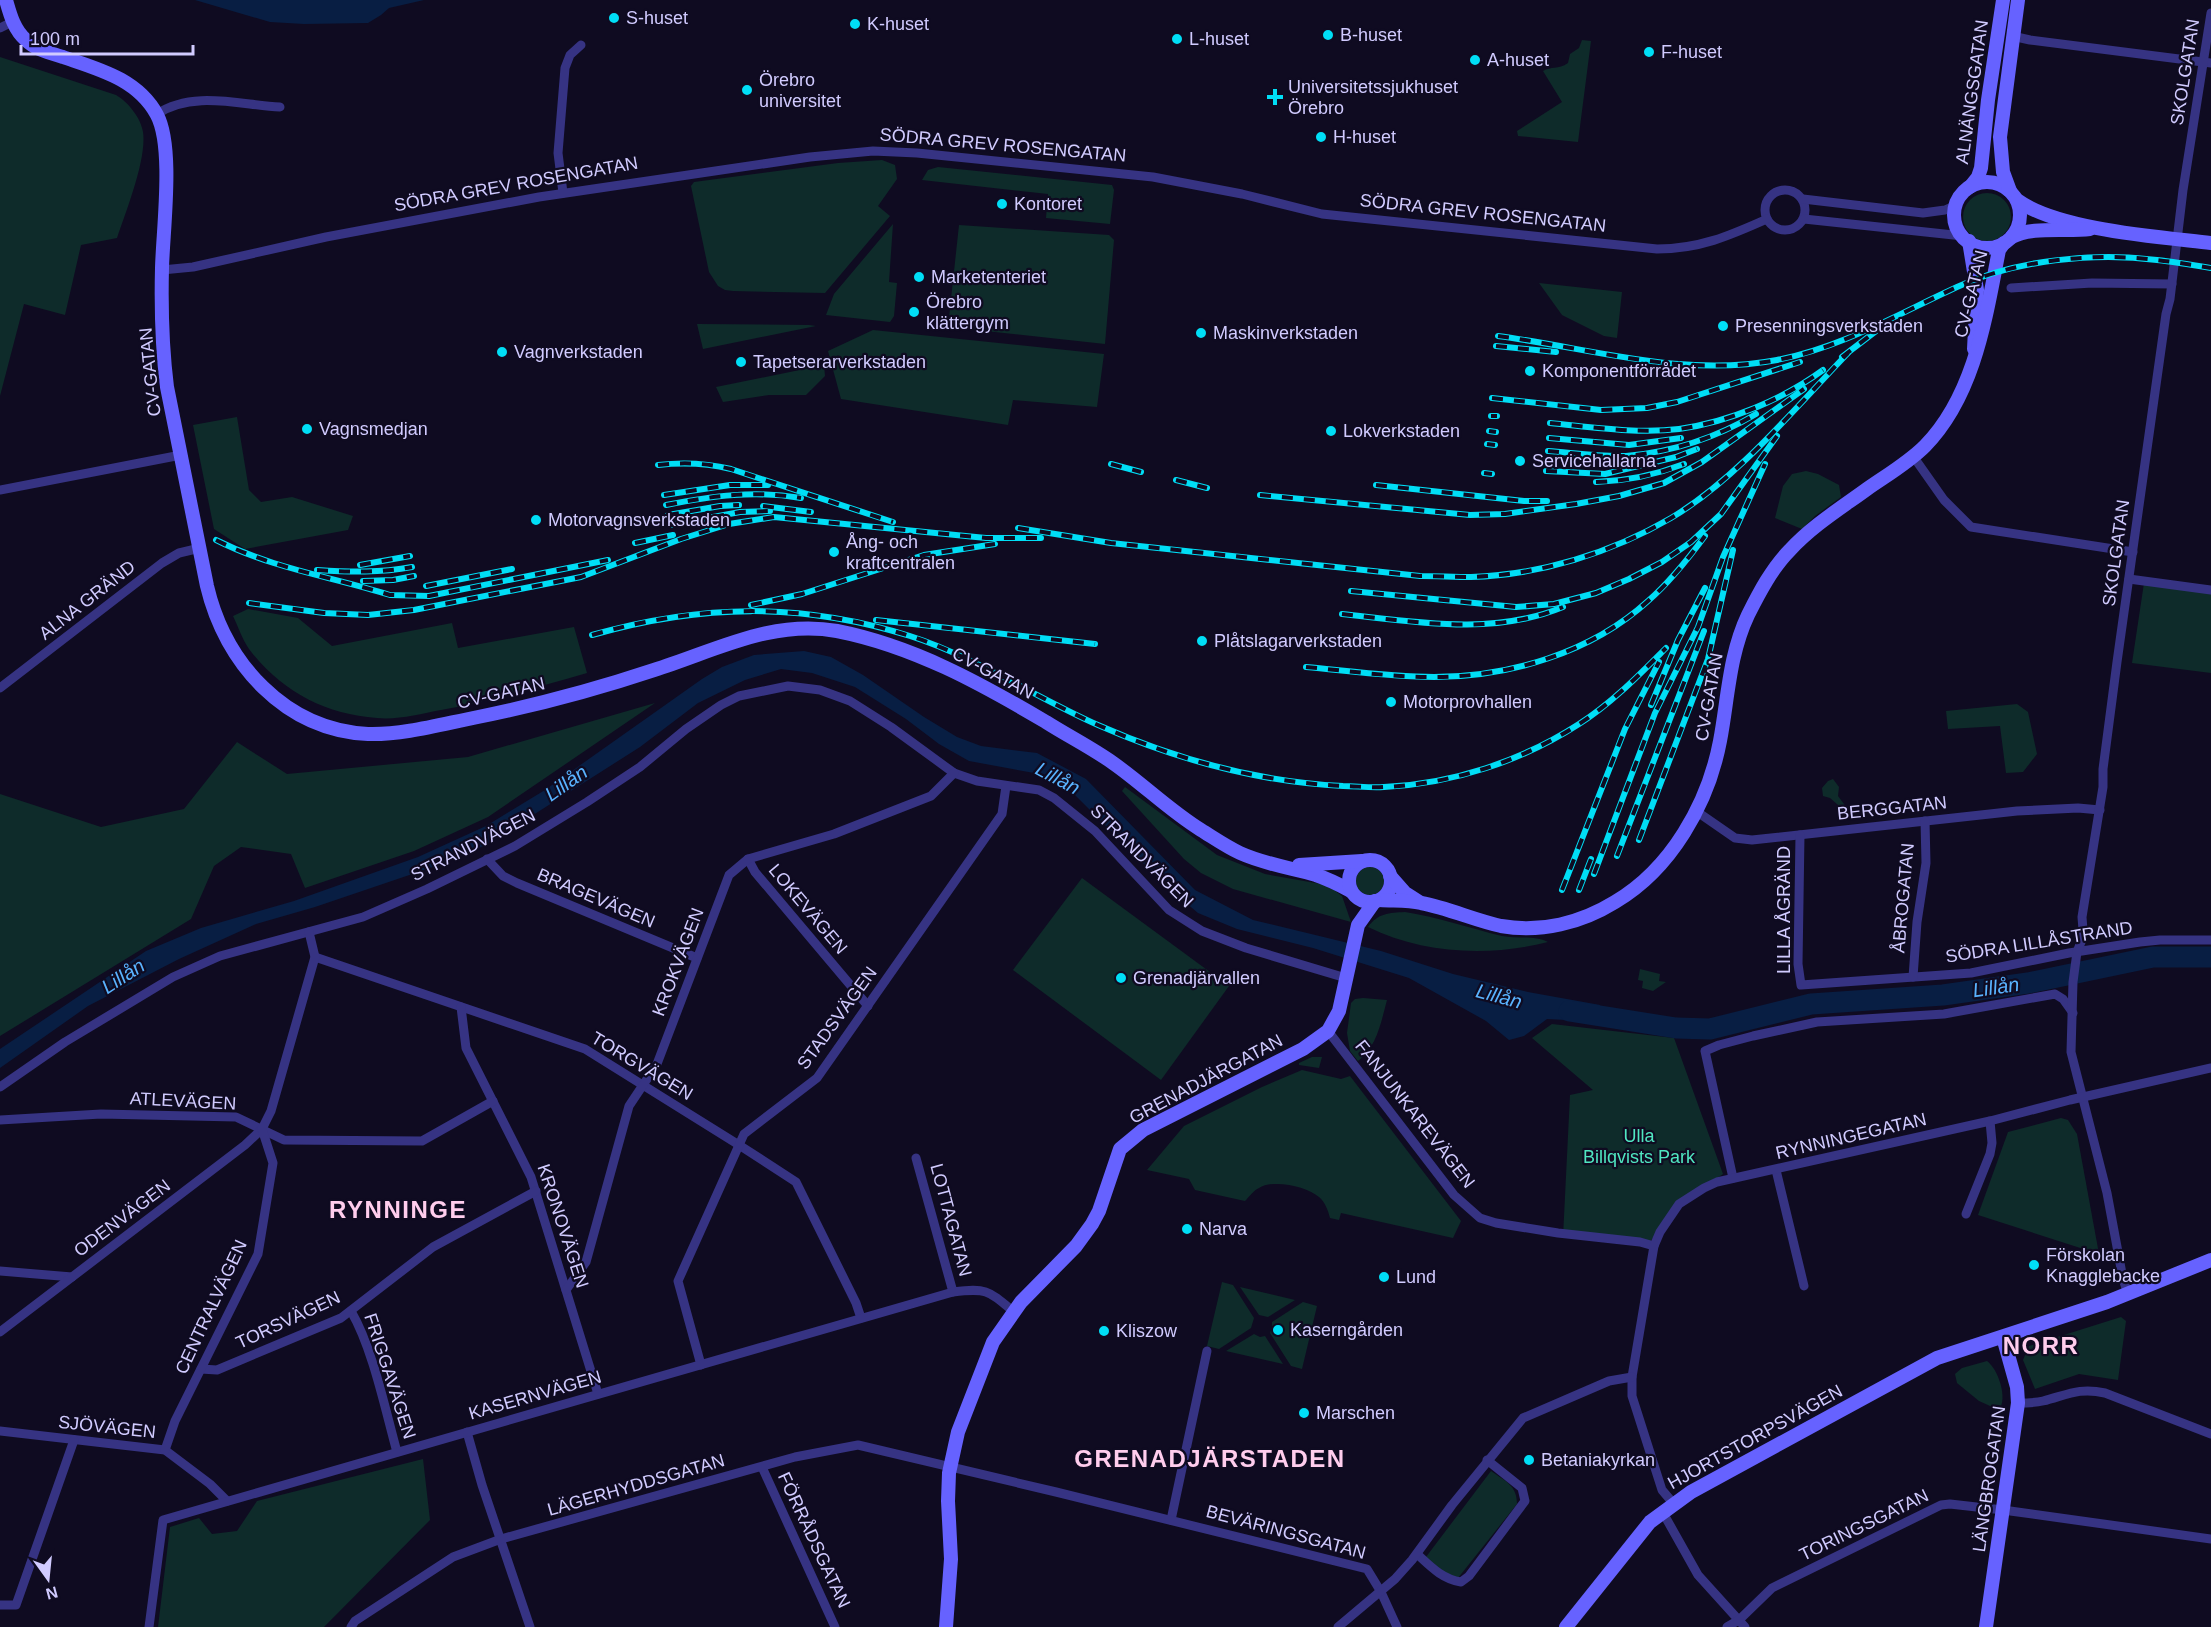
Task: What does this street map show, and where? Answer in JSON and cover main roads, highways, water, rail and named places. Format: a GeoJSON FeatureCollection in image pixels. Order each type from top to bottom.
{"type":"FeatureCollection","features":[{"type":"Feature","properties":{"kind":"water"},"geometry":{"type":"Polygon","coordinates":[[[195,0],[424,0],[389,8],[368,23],[304,24],[270,22],[195,0]]]}},
{"type":"Feature","properties":{"kind":"water"},"geometry":{"type":"Polygon","coordinates":[[[804,651],[831,657],[863,675],[957,737],[981,746],[1037,753],[1086,779],[1195,890],[1253,920],[1381,951],[1453,974],[1528,992],[1600,1005],[1595,1016],[1576,1016],[1567,1020],[1547,1019],[1524,1036],[1509,1040],[1486,1021],[1409,978],[1313,948],[1237,929],[1198,913],[1167,887],[1068,788],[1045,775],[969,761],[939,744],[906,719],[855,687],[812,673],[781,669],[745,680],[698,703],[640,747],[486,845],[430,868],[315,907],[256,924],[179,959],[88,1006],[0,1068],[0,1049],[146,951],[201,928],[294,901],[418,857],[486,826],[545,790],[722,667],[754,655],[804,651]]]}},
{"type":"Feature","properties":{"kind":"waterway","name":"Lillån"},"geometry":{"type":"LineString","coordinates":[[1569,1011],[1676,1028],[1710,1029],[1811,1004],[1943,995],[2028,983],[2153,957],[2211,957]]}},
{"type":"Feature","properties":{"kind":"railway"},"geometry":{"type":"LineString","coordinates":[[1498,336],[1637,359],[1707,366],[1742,365],[1801,355],[1847,339],[1957,287],[2004,270],[2029,264],[2107,257],[2157,260],[2211,268]]}},
{"type":"Feature","properties":{"kind":"railway"},"geometry":{"type":"LineString","coordinates":[[1842,357],[1876,331]]}},
{"type":"Feature","properties":{"kind":"railway"},"geometry":{"type":"LineString","coordinates":[[1496,346],[1556,352]]}},
{"type":"Feature","properties":{"kind":"railway"},"geometry":{"type":"LineString","coordinates":[[1018,528],[1111,543],[1420,576],[1471,577],[1549,567],[1600,552],[1624,542],[1648,531],[1695,502],[1719,484],[1764,442],[1848,353]]}},
{"type":"Feature","properties":{"kind":"railway"},"geometry":{"type":"LineString","coordinates":[[1492,398],[1601,410],[1647,408],[1677,402],[1800,362]]}},
{"type":"Feature","properties":{"kind":"railway"},"geometry":{"type":"LineString","coordinates":[[1550,423],[1647,431],[1698,426],[1736,415],[1773,400],[1823,370]]}},
{"type":"Feature","properties":{"kind":"railway"},"geometry":{"type":"LineString","coordinates":[[1260,495],[1470,515],[1505,514],[1619,496],[1664,483],[1702,462],[1804,389]]}},
{"type":"Feature","properties":{"kind":"railway"},"geometry":{"type":"LineString","coordinates":[[1548,451],[1616,456],[1660,451],[1709,437],[1756,414]]}},
{"type":"Feature","properties":{"kind":"railway"},"geometry":{"type":"LineString","coordinates":[[1491,416],[1497,416]]}},
{"type":"Feature","properties":{"kind":"railway"},"geometry":{"type":"LineString","coordinates":[[1489,431],[1496,432]]}},
{"type":"Feature","properties":{"kind":"railway"},"geometry":{"type":"LineString","coordinates":[[1351,591],[1516,607],[1554,604],[1596,593],[1662,562],[1691,542],[1721,514],[1777,436]]}},
{"type":"Feature","properties":{"kind":"railway"},"geometry":{"type":"LineString","coordinates":[[1549,438],[1629,445],[1681,438]]}},
{"type":"Feature","properties":{"kind":"railway"},"geometry":{"type":"LineString","coordinates":[[1487,444],[1495,445]]}},
{"type":"Feature","properties":{"kind":"railway"},"geometry":{"type":"LineString","coordinates":[[1546,471],[1605,474],[1676,457],[1697,449]]}},
{"type":"Feature","properties":{"kind":"railway"},"geometry":{"type":"LineString","coordinates":[[658,465],[695,464],[731,469],[893,522]]}},
{"type":"Feature","properties":{"kind":"railway"},"geometry":{"type":"LineString","coordinates":[[1111,464],[1141,472]]}},
{"type":"Feature","properties":{"kind":"railway"},"geometry":{"type":"LineString","coordinates":[[1596,482],[1641,477],[1684,464]]}},
{"type":"Feature","properties":{"kind":"railway"},"geometry":{"type":"LineString","coordinates":[[1594,874],[1655,713],[1698,627],[1723,557],[1765,464]]}},
{"type":"Feature","properties":{"kind":"railway"},"geometry":{"type":"LineString","coordinates":[[1484,473],[1492,474]]}},
{"type":"Feature","properties":{"kind":"railway"},"geometry":{"type":"LineString","coordinates":[[1176,480],[1207,488]]}},
{"type":"Feature","properties":{"kind":"railway"},"geometry":{"type":"LineString","coordinates":[[664,495],[730,485],[768,485]]}},
{"type":"Feature","properties":{"kind":"railway"},"geometry":{"type":"LineString","coordinates":[[1376,485],[1524,501],[1547,501]]}},
{"type":"Feature","properties":{"kind":"railway"},"geometry":{"type":"LineString","coordinates":[[666,505],[750,494],[801,498]]}},
{"type":"Feature","properties":{"kind":"railway"},"geometry":{"type":"LineString","coordinates":[[668,515],[739,505]]}},
{"type":"Feature","properties":{"kind":"railway"},"geometry":{"type":"LineString","coordinates":[[763,506],[811,512]]}},
{"type":"Feature","properties":{"kind":"railway"},"geometry":{"type":"LineString","coordinates":[[670,525],[740,512],[770,511]]}},
{"type":"Feature","properties":{"kind":"railway"},"geometry":{"type":"LineString","coordinates":[[249,603],[324,613],[368,615],[414,610],[581,577],[681,539],[729,524],[774,517],[986,538],[1041,538]]}},
{"type":"Feature","properties":{"kind":"railway"},"geometry":{"type":"LineString","coordinates":[[635,543],[673,535]]}},
{"type":"Feature","properties":{"kind":"railway"},"geometry":{"type":"LineString","coordinates":[[1306,667],[1386,675],[1462,676],[1520,667],[1548,658],[1575,648],[1626,619],[1664,586],[1705,536]]}},
{"type":"Feature","properties":{"kind":"railway"},"geometry":{"type":"LineString","coordinates":[[216,540],[280,565],[390,595],[429,596],[608,560]]}},
{"type":"Feature","properties":{"kind":"railway"},"geometry":{"type":"LineString","coordinates":[[751,605],[802,594],[924,555],[995,544]]}},
{"type":"Feature","properties":{"kind":"railway"},"geometry":{"type":"LineString","coordinates":[[1639,840],[1708,659],[1733,550]]}},
{"type":"Feature","properties":{"kind":"railway"},"geometry":{"type":"LineString","coordinates":[[360,565],[410,556]]}},
{"type":"Feature","properties":{"kind":"railway"},"geometry":{"type":"LineString","coordinates":[[317,570],[365,572],[412,567]]}},
{"type":"Feature","properties":{"kind":"railway"},"geometry":{"type":"LineString","coordinates":[[426,586],[512,569]]}},
{"type":"Feature","properties":{"kind":"railway"},"geometry":{"type":"LineString","coordinates":[[363,581],[393,580],[414,576]]}},
{"type":"Feature","properties":{"kind":"railway"},"geometry":{"type":"LineString","coordinates":[[1651,705],[1678,640],[1705,588]]}},
{"type":"Feature","properties":{"kind":"railway"},"geometry":{"type":"LineString","coordinates":[[1342,614],[1426,623],[1482,624],[1536,616],[1563,607]]}},
{"type":"Feature","properties":{"kind":"railway"},"geometry":{"type":"LineString","coordinates":[[592,635],[672,617],[712,613],[751,611],[830,617],[870,625],[934,644],[1098,725],[1187,758],[1280,780],[1374,787],[1410,785],[1461,776],[1534,749],[1579,724],[1603,707],[1666,648]]}},
{"type":"Feature","properties":{"kind":"railway"},"geometry":{"type":"LineString","coordinates":[[876,620],[1095,644]]}},
{"type":"Feature","properties":{"kind":"railway"},"geometry":{"type":"LineString","coordinates":[[1617,856],[1704,631]]}},
{"type":"Feature","properties":{"kind":"railway"},"geometry":{"type":"LineString","coordinates":[[1562,890],[1625,729],[1659,662]]}},
{"type":"Feature","properties":{"kind":"railway"},"geometry":{"type":"LineString","coordinates":[[1579,890],[1591,859]]}},
{"type":"Feature","properties":{"kind":"place","name":"S-huset"},"geometry":{"type":"Point","coordinates":[614,18]}},
{"type":"Feature","properties":{"kind":"place","name":"K-huset"},"geometry":{"type":"Point","coordinates":[855,24]}},
{"type":"Feature","properties":{"kind":"place","name":"B-huset"},"geometry":{"type":"Point","coordinates":[1328,35]}},
{"type":"Feature","properties":{"kind":"place","name":"L-huset"},"geometry":{"type":"Point","coordinates":[1177,39]}},
{"type":"Feature","properties":{"kind":"place","name":"F-huset"},"geometry":{"type":"Point","coordinates":[1649,52]}},
{"type":"Feature","properties":{"kind":"place","name":"A-huset"},"geometry":{"type":"Point","coordinates":[1475,60]}},
{"type":"Feature","properties":{"kind":"place","name":"Örebro universitet"},"geometry":{"type":"Point","coordinates":[747,90]}},
{"type":"Feature","properties":{"kind":"place","name":"Universitetssjukhuset Örebro"},"geometry":{"type":"Point","coordinates":[1275,97]}},
{"type":"Feature","properties":{"kind":"place","name":"H-huset"},"geometry":{"type":"Point","coordinates":[1321,137]}},
{"type":"Feature","properties":{"kind":"place","name":"Kontoret"},"geometry":{"type":"Point","coordinates":[1002,204]}},
{"type":"Feature","properties":{"kind":"place","name":"Marketenteriet"},"geometry":{"type":"Point","coordinates":[919,277]}},
{"type":"Feature","properties":{"kind":"place","name":"Örebro klättergym"},"geometry":{"type":"Point","coordinates":[914,312]}},
{"type":"Feature","properties":{"kind":"place","name":"Presenningsverkstaden"},"geometry":{"type":"Point","coordinates":[1723,326]}},
{"type":"Feature","properties":{"kind":"place","name":"Maskinverkstaden"},"geometry":{"type":"Point","coordinates":[1201,333]}},
{"type":"Feature","properties":{"kind":"place","name":"Vagnverkstaden"},"geometry":{"type":"Point","coordinates":[502,352]}},
{"type":"Feature","properties":{"kind":"place","name":"Tapetserarverkstaden"},"geometry":{"type":"Point","coordinates":[741,362]}},
{"type":"Feature","properties":{"kind":"place","name":"Komponentförrådet"},"geometry":{"type":"Point","coordinates":[1530,371]}},
{"type":"Feature","properties":{"kind":"place","name":"Vagnsmedjan"},"geometry":{"type":"Point","coordinates":[307,429]}},
{"type":"Feature","properties":{"kind":"place","name":"Lokverkstaden"},"geometry":{"type":"Point","coordinates":[1331,431]}},
{"type":"Feature","properties":{"kind":"place","name":"Servicehallarna"},"geometry":{"type":"Point","coordinates":[1520,461]}},
{"type":"Feature","properties":{"kind":"place","name":"Motorvagnsverkstaden"},"geometry":{"type":"Point","coordinates":[536,520]}},
{"type":"Feature","properties":{"kind":"place","name":"Ång- och kraftcentralen"},"geometry":{"type":"Point","coordinates":[834,552]}},
{"type":"Feature","properties":{"kind":"place","name":"Plåtslagarverkstaden"},"geometry":{"type":"Point","coordinates":[1202,641]}},
{"type":"Feature","properties":{"kind":"place","name":"Motorprovhallen"},"geometry":{"type":"Point","coordinates":[1391,702]}},
{"type":"Feature","properties":{"kind":"place","name":"Grenadjärvallen"},"geometry":{"type":"Point","coordinates":[1121,978]}},
{"type":"Feature","properties":{"kind":"place","name":"Narva"},"geometry":{"type":"Point","coordinates":[1187,1229]}},
{"type":"Feature","properties":{"kind":"place","name":"Förskolan Knagglebacke"},"geometry":{"type":"Point","coordinates":[2034,1265]}},
{"type":"Feature","properties":{"kind":"place","name":"Lund"},"geometry":{"type":"Point","coordinates":[1384,1277]}},
{"type":"Feature","properties":{"kind":"place","name":"Kaserngården"},"geometry":{"type":"Point","coordinates":[1278,1330]}},
{"type":"Feature","properties":{"kind":"place","name":"Kliszow"},"geometry":{"type":"Point","coordinates":[1104,1331]}},
{"type":"Feature","properties":{"kind":"place","name":"Marschen"},"geometry":{"type":"Point","coordinates":[1304,1413]}},
{"type":"Feature","properties":{"kind":"place","name":"Betaniakyrkan"},"geometry":{"type":"Point","coordinates":[1529,1460]}},
{"type":"Feature","properties":{"kind":"district","name":"RYNNINGE"},"geometry":{"type":"Point","coordinates":[398,1210]}},
{"type":"Feature","properties":{"kind":"district","name":"NORR"},"geometry":{"type":"Point","coordinates":[2041,1346]}},
{"type":"Feature","properties":{"kind":"district","name":"GRENADJÄRSTADEN"},"geometry":{"type":"Point","coordinates":[1210,1459]}},
{"type":"Feature","properties":{"kind":"park label","name":"Ulla Billqvists Park"},"geometry":{"type":"Point","coordinates":[1639,1146]}}]}
